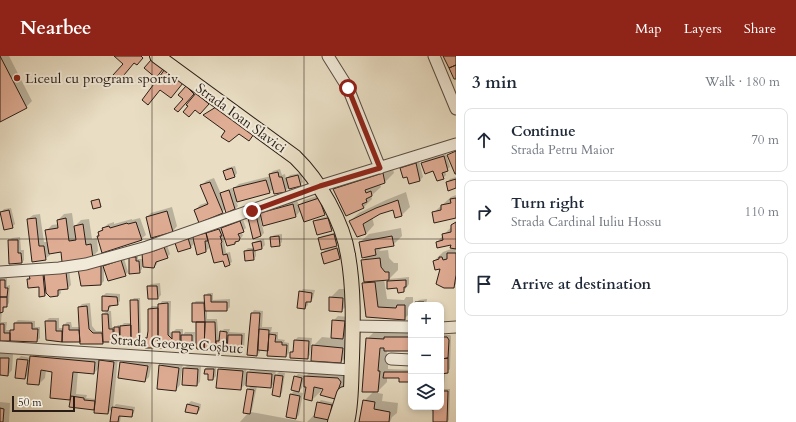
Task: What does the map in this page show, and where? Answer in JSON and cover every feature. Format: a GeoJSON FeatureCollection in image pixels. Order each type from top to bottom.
{"type":"FeatureCollection","features":[{"type":"Feature","properties":{"kind":"main road","name":"Strada Ioan Slavici"},"geometry":{"type":"LineString","coordinates":[[157,56],[295,157],[307,168],[320,186],[337,222],[348,254],[353,326],[352,370]]}},
{"type":"Feature","properties":{"kind":"main road"},"geometry":{"type":"LineString","coordinates":[[335,422],[352,370]]}},
{"type":"Feature","properties":{"kind":"main road"},"geometry":{"type":"LineString","coordinates":[[347,422],[352,370]]}},
{"type":"Feature","properties":{"kind":"street"},"geometry":{"type":"LineString","coordinates":[[328,56],[348,88],[380,168]]}},
{"type":"Feature","properties":{"kind":"street"},"geometry":{"type":"LineString","coordinates":[[434,56],[456,109]]}},
{"type":"Feature","properties":{"kind":"street"},"geometry":{"type":"LineString","coordinates":[[0,272],[59,268],[86,264],[147,247],[320,186],[456,144]]}},
{"type":"Feature","properties":{"kind":"street"},"geometry":{"type":"LineString","coordinates":[[353,326],[408,328]]}},
{"type":"Feature","properties":{"kind":"street"},"geometry":{"type":"LineString","coordinates":[[444,328],[456,327]]}},
{"type":"Feature","properties":{"kind":"street","name":"Strada George Coșbuc"},"geometry":{"type":"LineString","coordinates":[[0,348],[352,370]]}},
{"type":"Feature","properties":{"kind":"street"},"geometry":{"type":"LineString","coordinates":[[391,359],[408,360]]}},
{"type":"Feature","properties":{"kind":"building"},"geometry":{"type":"Polygon","coordinates":[[[0,56],[27,108],[0,122],[0,56]]]}},
{"type":"Feature","properties":{"kind":"building"},"geometry":{"type":"Polygon","coordinates":[[[114,56],[141,56],[143,58],[137,65],[134,63],[119,81],[113,75],[123,64],[114,56]]]}},
{"type":"Feature","properties":{"kind":"building"},"geometry":{"type":"Polygon","coordinates":[[[443,56],[456,56],[456,65],[449,68],[443,56]]]}},
{"type":"Feature","properties":{"kind":"building"},"geometry":{"type":"Polygon","coordinates":[[[151,60],[163,69],[156,78],[144,68],[151,60]]]}},
{"type":"Feature","properties":{"kind":"building"},"geometry":{"type":"Polygon","coordinates":[[[456,65],[456,79],[454,79],[449,68],[456,65]]]}},
{"type":"Feature","properties":{"kind":"building"},"geometry":{"type":"Polygon","coordinates":[[[165,69],[183,83],[171,98],[160,90],[148,105],[142,100],[165,69]]]}},
{"type":"Feature","properties":{"kind":"building"},"geometry":{"type":"Polygon","coordinates":[[[186,86],[194,94],[178,112],[174,109],[183,99],[178,95],[186,86]]]}},
{"type":"Feature","properties":{"kind":"building"},"geometry":{"type":"Polygon","coordinates":[[[196,93],[209,104],[200,114],[195,110],[189,117],[183,112],[188,106],[186,105],[196,93]]]}},
{"type":"Feature","properties":{"kind":"building"},"geometry":{"type":"Polygon","coordinates":[[[216,107],[254,134],[249,141],[239,134],[229,142],[221,137],[225,131],[203,115],[216,107]]]}},
{"type":"Feature","properties":{"kind":"building"},"geometry":{"type":"Polygon","coordinates":[[[456,151],[456,174],[455,174],[447,155],[456,151]]]}},
{"type":"Feature","properties":{"kind":"building"},"geometry":{"type":"Polygon","coordinates":[[[444,156],[448,171],[442,173],[444,179],[437,181],[433,171],[425,174],[421,163],[444,156]]]}},
{"type":"Feature","properties":{"kind":"building"},"geometry":{"type":"Polygon","coordinates":[[[416,163],[420,181],[409,184],[407,177],[403,178],[400,168],[416,163]]]}},
{"type":"Feature","properties":{"kind":"building"},"geometry":{"type":"Polygon","coordinates":[[[232,168],[235,177],[226,180],[223,171],[232,168]]]}},
{"type":"Feature","properties":{"kind":"building"},"geometry":{"type":"Polygon","coordinates":[[[278,172],[279,177],[282,177],[286,192],[274,194],[269,174],[278,172]]]}},
{"type":"Feature","properties":{"kind":"building"},"geometry":{"type":"Polygon","coordinates":[[[383,173],[385,183],[365,190],[366,193],[371,191],[372,196],[366,199],[367,202],[362,204],[364,208],[346,216],[333,189],[383,173]]]}},
{"type":"Feature","properties":{"kind":"building"},"geometry":{"type":"Polygon","coordinates":[[[298,175],[301,186],[289,189],[286,178],[298,175]]]}},
{"type":"Feature","properties":{"kind":"building"},"geometry":{"type":"Polygon","coordinates":[[[456,179],[456,188],[448,191],[446,182],[456,179]]]}},
{"type":"Feature","properties":{"kind":"building"},"geometry":{"type":"Polygon","coordinates":[[[266,180],[270,193],[237,202],[233,188],[266,180]]]}},
{"type":"Feature","properties":{"kind":"building"},"geometry":{"type":"Polygon","coordinates":[[[210,182],[223,213],[199,223],[194,210],[208,204],[200,185],[210,182]]]}},
{"type":"Feature","properties":{"kind":"building"},"geometry":{"type":"Polygon","coordinates":[[[229,190],[235,209],[226,213],[220,193],[229,190]]]}},
{"type":"Feature","properties":{"kind":"building"},"geometry":{"type":"Polygon","coordinates":[[[319,198],[325,215],[304,222],[298,205],[319,198]]]}},
{"type":"Feature","properties":{"kind":"building"},"geometry":{"type":"Polygon","coordinates":[[[456,198],[456,218],[434,223],[432,212],[441,210],[441,205],[451,203],[450,199],[456,198]]]}},
{"type":"Feature","properties":{"kind":"building"},"geometry":{"type":"Polygon","coordinates":[[[99,199],[101,207],[93,209],[91,201],[99,199]]]}},
{"type":"Feature","properties":{"kind":"building"},"geometry":{"type":"Polygon","coordinates":[[[398,200],[402,216],[395,218],[393,210],[380,214],[363,224],[366,234],[357,237],[349,221],[376,208],[398,200]]]}},
{"type":"Feature","properties":{"kind":"building"},"geometry":{"type":"Polygon","coordinates":[[[293,204],[296,217],[263,226],[260,213],[293,204]]]}},
{"type":"Feature","properties":{"kind":"building"},"geometry":{"type":"Polygon","coordinates":[[[9,210],[13,228],[4,230],[0,212],[9,210]]]}},
{"type":"Feature","properties":{"kind":"building"},"geometry":{"type":"Polygon","coordinates":[[[167,211],[173,232],[151,238],[146,217],[167,211]]]}},
{"type":"Feature","properties":{"kind":"building"},"geometry":{"type":"Polygon","coordinates":[[[256,215],[261,236],[253,239],[248,218],[256,215]]]}},
{"type":"Feature","properties":{"kind":"building"},"geometry":{"type":"Polygon","coordinates":[[[36,218],[39,246],[44,246],[46,260],[32,262],[27,219],[36,218]]]}},
{"type":"Feature","properties":{"kind":"building"},"geometry":{"type":"Polygon","coordinates":[[[66,218],[69,241],[76,240],[74,226],[83,224],[86,245],[91,244],[93,258],[62,262],[61,252],[49,254],[45,230],[58,228],[57,220],[66,218]]]}},
{"type":"Feature","properties":{"kind":"building"},"geometry":{"type":"Polygon","coordinates":[[[328,218],[332,231],[317,235],[313,221],[328,218]]]}},
{"type":"Feature","properties":{"kind":"building"},"geometry":{"type":"Polygon","coordinates":[[[240,221],[244,232],[238,234],[240,238],[239,241],[235,242],[235,244],[227,246],[221,228],[240,221]]]}},
{"type":"Feature","properties":{"kind":"building"},"geometry":{"type":"Polygon","coordinates":[[[136,222],[142,240],[102,253],[97,236],[99,236],[98,232],[103,230],[102,228],[109,226],[110,228],[136,222]]]}},
{"type":"Feature","properties":{"kind":"building"},"geometry":{"type":"Polygon","coordinates":[[[456,222],[456,249],[450,248],[451,245],[437,248],[436,242],[443,240],[442,234],[451,232],[451,225],[456,222]]]}},
{"type":"Feature","properties":{"kind":"building"},"geometry":{"type":"Polygon","coordinates":[[[219,229],[222,236],[220,236],[223,255],[227,254],[230,265],[225,267],[223,261],[214,263],[206,233],[219,229]]]}},
{"type":"Feature","properties":{"kind":"building"},"geometry":{"type":"Polygon","coordinates":[[[206,233],[208,241],[205,241],[206,252],[197,255],[193,238],[194,236],[206,233]]]}},
{"type":"Feature","properties":{"kind":"building"},"geometry":{"type":"Polygon","coordinates":[[[334,234],[337,246],[321,250],[318,238],[334,234]]]}},
{"type":"Feature","properties":{"kind":"building"},"geometry":{"type":"Polygon","coordinates":[[[279,236],[280,246],[271,247],[270,237],[279,236]]]}},
{"type":"Feature","properties":{"kind":"building"},"geometry":{"type":"Polygon","coordinates":[[[392,236],[394,246],[375,249],[376,255],[362,258],[359,242],[392,236]]]}},
{"type":"Feature","properties":{"kind":"building"},"geometry":{"type":"Polygon","coordinates":[[[188,238],[191,248],[178,252],[175,243],[188,238]]]}},
{"type":"Feature","properties":{"kind":"building"},"geometry":{"type":"Polygon","coordinates":[[[8,240],[18,240],[18,253],[21,253],[22,263],[9,264],[8,240]]]}},
{"type":"Feature","properties":{"kind":"building"},"geometry":{"type":"Polygon","coordinates":[[[261,241],[262,249],[254,251],[252,243],[261,241]]]}},
{"type":"Feature","properties":{"kind":"building"},"geometry":{"type":"Polygon","coordinates":[[[164,247],[168,258],[156,262],[154,268],[143,267],[142,253],[154,249],[154,251],[164,247]]]}},
{"type":"Feature","properties":{"kind":"building"},"geometry":{"type":"Polygon","coordinates":[[[337,248],[340,259],[324,264],[321,253],[337,248]]]}},
{"type":"Feature","properties":{"kind":"building"},"geometry":{"type":"Polygon","coordinates":[[[253,250],[254,260],[245,261],[244,251],[253,250]]]}},
{"type":"Feature","properties":{"kind":"building"},"geometry":{"type":"Polygon","coordinates":[[[447,253],[456,253],[456,275],[454,288],[444,288],[436,284],[440,269],[435,270],[433,261],[439,259],[439,257],[442,257],[443,260],[447,259],[447,253]]]}},
{"type":"Feature","properties":{"kind":"building"},"geometry":{"type":"Polygon","coordinates":[[[129,257],[136,257],[136,261],[139,261],[140,273],[129,274],[129,257]]]}},
{"type":"Feature","properties":{"kind":"building"},"geometry":{"type":"Polygon","coordinates":[[[380,258],[381,267],[385,272],[389,272],[389,280],[364,282],[361,260],[380,258]]]}},
{"type":"Feature","properties":{"kind":"building"},"geometry":{"type":"Polygon","coordinates":[[[121,260],[126,276],[108,281],[103,266],[121,260]]]}},
{"type":"Feature","properties":{"kind":"building"},"geometry":{"type":"Polygon","coordinates":[[[101,266],[101,285],[81,286],[78,269],[101,266]]]}},
{"type":"Feature","properties":{"kind":"building"},"geometry":{"type":"Polygon","coordinates":[[[66,272],[68,289],[58,290],[58,296],[50,297],[46,293],[44,274],[66,272]]]}},
{"type":"Feature","properties":{"kind":"building"},"geometry":{"type":"Polygon","coordinates":[[[43,274],[45,296],[39,297],[39,287],[28,288],[27,279],[30,279],[29,275],[43,274]]]}},
{"type":"Feature","properties":{"kind":"building"},"geometry":{"type":"Polygon","coordinates":[[[0,280],[5,280],[5,288],[8,288],[7,297],[0,297],[0,280]]]}},
{"type":"Feature","properties":{"kind":"building"},"geometry":{"type":"Polygon","coordinates":[[[406,280],[404,292],[398,293],[397,288],[387,289],[387,281],[406,280]]]}},
{"type":"Feature","properties":{"kind":"building"},"geometry":{"type":"Polygon","coordinates":[[[375,282],[378,307],[396,308],[397,305],[405,305],[405,320],[366,317],[362,283],[375,282]]]}},
{"type":"Feature","properties":{"kind":"building"},"geometry":{"type":"Polygon","coordinates":[[[147,286],[157,286],[158,299],[148,299],[147,286]]]}},
{"type":"Feature","properties":{"kind":"building"},"geometry":{"type":"Polygon","coordinates":[[[299,291],[312,293],[311,302],[306,302],[305,309],[297,308],[299,291]]]}},
{"type":"Feature","properties":{"kind":"building"},"geometry":{"type":"Polygon","coordinates":[[[204,295],[211,295],[211,302],[227,302],[227,311],[205,311],[204,295]]]}},
{"type":"Feature","properties":{"kind":"building"},"geometry":{"type":"Polygon","coordinates":[[[102,296],[117,297],[118,305],[109,306],[108,311],[102,311],[102,296]]]}},
{"type":"Feature","properties":{"kind":"building"},"geometry":{"type":"Polygon","coordinates":[[[0,297],[7,297],[7,307],[3,307],[3,312],[0,313],[0,297]]]}},
{"type":"Feature","properties":{"kind":"building"},"geometry":{"type":"Polygon","coordinates":[[[329,297],[343,298],[342,312],[329,311],[329,297]]]}},
{"type":"Feature","properties":{"kind":"building"},"geometry":{"type":"Polygon","coordinates":[[[130,300],[138,300],[139,341],[131,341],[130,300]]]}},
{"type":"Feature","properties":{"kind":"building"},"geometry":{"type":"Polygon","coordinates":[[[168,303],[168,335],[172,339],[172,332],[180,332],[180,348],[158,348],[158,304],[168,303]]]}},
{"type":"Feature","properties":{"kind":"building"},"geometry":{"type":"Polygon","coordinates":[[[192,303],[204,303],[205,322],[192,322],[192,303]]]}},
{"type":"Feature","properties":{"kind":"building"},"geometry":{"type":"Polygon","coordinates":[[[87,306],[89,329],[93,333],[102,333],[103,344],[80,344],[78,307],[87,306]]]}},
{"type":"Feature","properties":{"kind":"building"},"geometry":{"type":"Polygon","coordinates":[[[158,308],[158,348],[145,348],[145,338],[147,338],[148,331],[148,309],[158,308]]]}},
{"type":"Feature","properties":{"kind":"building"},"geometry":{"type":"Polygon","coordinates":[[[251,313],[260,313],[257,356],[247,355],[251,313]]]}},
{"type":"Feature","properties":{"kind":"building"},"geometry":{"type":"Polygon","coordinates":[[[102,314],[108,314],[109,329],[113,329],[113,342],[103,342],[102,314]]]}},
{"type":"Feature","properties":{"kind":"building"},"geometry":{"type":"Polygon","coordinates":[[[332,320],[345,321],[343,339],[331,338],[332,320]]]}},
{"type":"Feature","properties":{"kind":"building"},"geometry":{"type":"Polygon","coordinates":[[[45,321],[56,321],[56,331],[62,331],[62,342],[46,340],[45,321]]]}},
{"type":"Feature","properties":{"kind":"building"},"geometry":{"type":"Polygon","coordinates":[[[196,322],[205,322],[204,350],[197,349],[196,347],[196,322]]]}},
{"type":"Feature","properties":{"kind":"building"},"geometry":{"type":"Polygon","coordinates":[[[205,322],[215,322],[216,351],[204,351],[205,322]]]}},
{"type":"Feature","properties":{"kind":"building"},"geometry":{"type":"Polygon","coordinates":[[[14,323],[32,323],[32,329],[38,329],[37,342],[10,341],[10,330],[14,330],[14,323]]]}},
{"type":"Feature","properties":{"kind":"building"},"geometry":{"type":"Polygon","coordinates":[[[0,324],[4,324],[4,333],[10,333],[10,341],[0,341],[0,324]]]}},
{"type":"Feature","properties":{"kind":"building"},"geometry":{"type":"Polygon","coordinates":[[[63,325],[69,325],[69,330],[79,330],[80,342],[62,342],[63,325]]]}},
{"type":"Feature","properties":{"kind":"building"},"geometry":{"type":"Polygon","coordinates":[[[131,325],[131,339],[120,339],[120,326],[131,325]]]}},
{"type":"Feature","properties":{"kind":"building"},"geometry":{"type":"Polygon","coordinates":[[[114,327],[119,327],[120,341],[114,341],[114,327]]]}},
{"type":"Feature","properties":{"kind":"building"},"geometry":{"type":"Polygon","coordinates":[[[259,329],[269,330],[268,351],[258,350],[259,329]]]}},
{"type":"Feature","properties":{"kind":"building"},"geometry":{"type":"Polygon","coordinates":[[[220,331],[227,332],[226,353],[216,352],[216,341],[219,341],[220,331]]]}},
{"type":"Feature","properties":{"kind":"building"},"geometry":{"type":"Polygon","coordinates":[[[269,334],[276,335],[275,342],[282,342],[282,345],[287,345],[286,357],[267,356],[269,334]]]}},
{"type":"Feature","properties":{"kind":"building"},"geometry":{"type":"Polygon","coordinates":[[[181,335],[192,335],[192,348],[181,348],[181,335]]]}},
{"type":"Feature","properties":{"kind":"building"},"geometry":{"type":"Polygon","coordinates":[[[228,335],[242,335],[241,353],[227,352],[228,335]]]}},
{"type":"Feature","properties":{"kind":"building"},"geometry":{"type":"Polygon","coordinates":[[[384,337],[408,337],[408,351],[384,351],[384,348],[380,348],[378,392],[362,392],[366,338],[384,339],[384,337]]]}},
{"type":"Feature","properties":{"kind":"building"},"geometry":{"type":"Polygon","coordinates":[[[444,337],[447,337],[449,340],[448,358],[444,359],[444,337]]]}},
{"type":"Feature","properties":{"kind":"building"},"geometry":{"type":"Polygon","coordinates":[[[294,340],[309,341],[308,359],[290,358],[290,352],[293,352],[294,340]]]}},
{"type":"Feature","properties":{"kind":"building"},"geometry":{"type":"Polygon","coordinates":[[[312,345],[343,348],[341,363],[311,361],[312,345]]]}},
{"type":"Feature","properties":{"kind":"building"},"geometry":{"type":"Polygon","coordinates":[[[30,356],[95,362],[94,374],[73,372],[70,400],[50,398],[52,372],[41,370],[39,385],[27,384],[30,356]]]}},
{"type":"Feature","properties":{"kind":"building"},"geometry":{"type":"Polygon","coordinates":[[[0,358],[9,358],[8,376],[0,375],[0,358]]]}},
{"type":"Feature","properties":{"kind":"building"},"geometry":{"type":"Polygon","coordinates":[[[448,358],[448,373],[444,374],[444,359],[448,358]]]}},
{"type":"Feature","properties":{"kind":"building"},"geometry":{"type":"Polygon","coordinates":[[[17,359],[28,360],[25,379],[15,378],[17,359]]]}},
{"type":"Feature","properties":{"kind":"building"},"geometry":{"type":"Polygon","coordinates":[[[99,360],[114,362],[108,414],[94,413],[99,360]]]}},
{"type":"Feature","properties":{"kind":"building"},"geometry":{"type":"Polygon","coordinates":[[[120,362],[148,366],[145,382],[118,378],[120,362]]]}},
{"type":"Feature","properties":{"kind":"building"},"geometry":{"type":"Polygon","coordinates":[[[159,365],[179,368],[176,391],[157,389],[159,365]]]}},
{"type":"Feature","properties":{"kind":"building"},"geometry":{"type":"Polygon","coordinates":[[[183,368],[198,369],[197,386],[182,385],[183,368]]]}},
{"type":"Feature","properties":{"kind":"building"},"geometry":{"type":"Polygon","coordinates":[[[205,369],[214,369],[213,380],[208,380],[208,374],[204,374],[205,369]]]}},
{"type":"Feature","properties":{"kind":"building"},"geometry":{"type":"Polygon","coordinates":[[[218,369],[243,371],[241,390],[216,388],[218,369]]]}},
{"type":"Feature","properties":{"kind":"building"},"geometry":{"type":"Polygon","coordinates":[[[247,372],[272,374],[271,388],[246,386],[247,372]]]}},
{"type":"Feature","properties":{"kind":"building"},"geometry":{"type":"Polygon","coordinates":[[[384,372],[408,372],[408,382],[399,382],[399,378],[383,378],[384,372]]]}},
{"type":"Feature","properties":{"kind":"building"},"geometry":{"type":"Polygon","coordinates":[[[275,375],[283,376],[280,397],[272,395],[275,375]]]}},
{"type":"Feature","properties":{"kind":"building"},"geometry":{"type":"Polygon","coordinates":[[[294,376],[302,378],[299,392],[291,390],[294,376]]]}},
{"type":"Feature","properties":{"kind":"building"},"geometry":{"type":"Polygon","coordinates":[[[304,376],[338,378],[341,382],[335,399],[320,395],[323,389],[314,387],[312,401],[304,399],[306,387],[304,387],[304,376]]]}},
{"type":"Feature","properties":{"kind":"building"},"geometry":{"type":"Polygon","coordinates":[[[247,389],[254,390],[250,414],[243,413],[247,389]]]}},
{"type":"Feature","properties":{"kind":"building"},"geometry":{"type":"Polygon","coordinates":[[[444,391],[448,391],[447,422],[433,422],[433,410],[444,410],[444,391]]]}},
{"type":"Feature","properties":{"kind":"building"},"geometry":{"type":"Polygon","coordinates":[[[290,394],[300,396],[296,419],[286,417],[290,394]]]}},
{"type":"Feature","properties":{"kind":"building"},"geometry":{"type":"Polygon","coordinates":[[[71,396],[84,398],[84,400],[95,401],[94,410],[69,407],[71,396]]]}},
{"type":"Feature","properties":{"kind":"building"},"geometry":{"type":"Polygon","coordinates":[[[363,400],[375,402],[374,409],[390,412],[389,422],[359,422],[363,400]]]}},
{"type":"Feature","properties":{"kind":"building"},"geometry":{"type":"Polygon","coordinates":[[[317,402],[332,405],[329,420],[314,417],[317,402]]]}},
{"type":"Feature","properties":{"kind":"building"},"geometry":{"type":"Polygon","coordinates":[[[187,404],[199,407],[197,414],[185,412],[187,404]]]}},
{"type":"Feature","properties":{"kind":"building"},"geometry":{"type":"Polygon","coordinates":[[[112,407],[133,410],[132,417],[119,416],[118,422],[110,422],[112,407]]]}},
{"type":"Feature","properties":{"kind":"building"},"geometry":{"type":"Polygon","coordinates":[[[0,408],[4,409],[3,422],[0,422],[0,408]]]}},
{"type":"Feature","properties":{"kind":"place","name":"Liceul cu program sportiv"},"geometry":{"type":"Point","coordinates":[17,78]}},
{"type":"Feature","properties":{"kind":"route"},"geometry":{"type":"LineString","coordinates":[[252,211],[320,186],[380,168],[348,88]]}}]}
